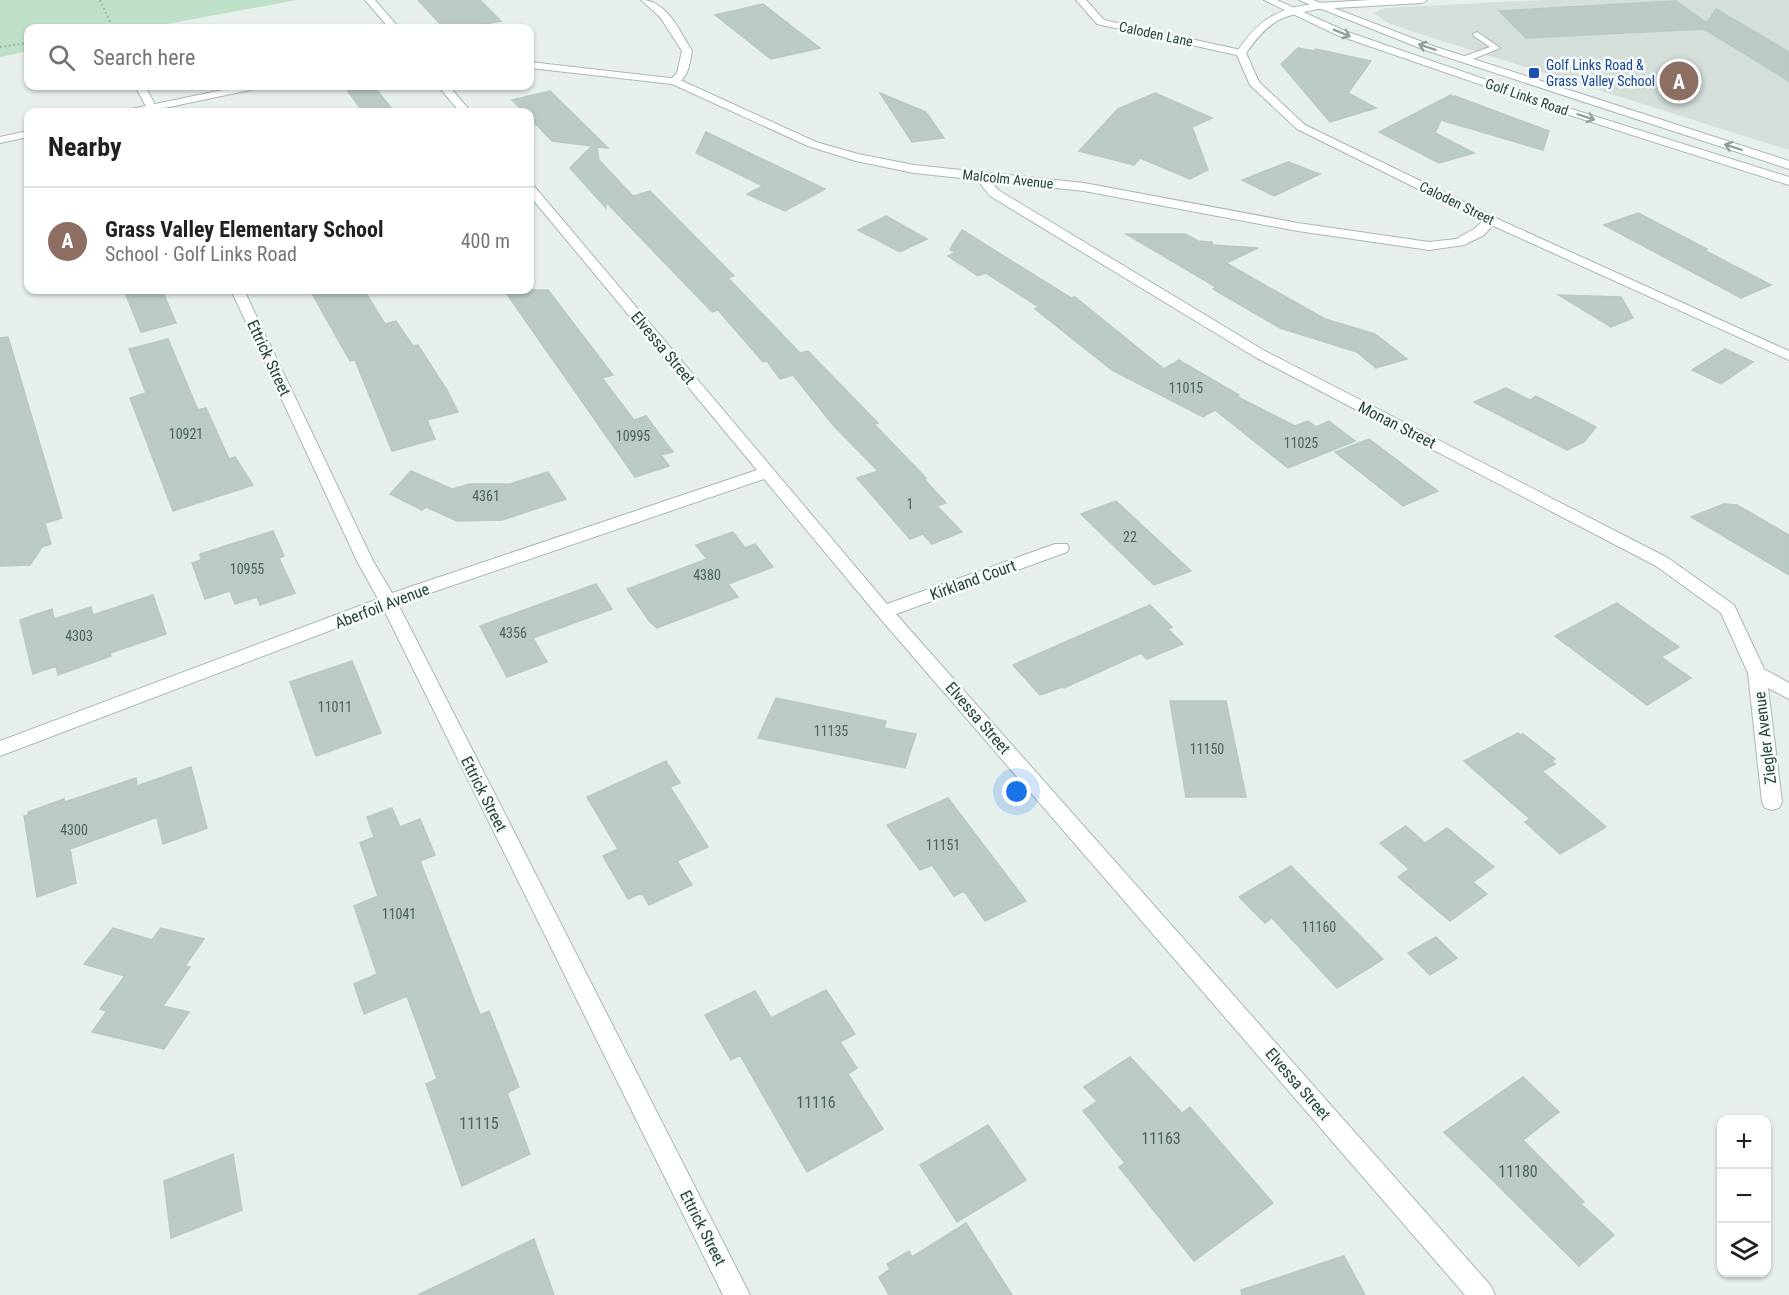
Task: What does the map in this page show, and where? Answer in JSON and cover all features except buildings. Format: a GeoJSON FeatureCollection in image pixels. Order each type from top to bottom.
{"type":"FeatureCollection","features":[{"type":"Feature","properties":{"kind":"street"},"geometry":{"type":"LineString","coordinates":[[369,0],[390,24]]}},
{"type":"Feature","properties":{"kind":"street"},"geometry":{"type":"LineString","coordinates":[[646,0],[664,15],[687,51],[682,74],[674,81]]}},
{"type":"Feature","properties":{"kind":"street","name":"Caloden Lane"},"geometry":{"type":"LineString","coordinates":[[1081,0],[1101,22],[1240,53]]}},
{"type":"Feature","properties":{"kind":"street","name":"Golf Links Road"},"geometry":{"type":"LineString","coordinates":[[1269,0],[1341,33],[1550,105],[1789,182]]}},
{"type":"Feature","properties":{"kind":"street","name":"Golf Links Road"},"geometry":{"type":"LineString","coordinates":[[1304,0],[1465,59],[1789,165]]}},
{"type":"Feature","properties":{"kind":"street"},"geometry":{"type":"LineString","coordinates":[[1240,53],[1257,30],[1274,16],[1289,9],[1422,0]]}},
{"type":"Feature","properties":{"kind":"street","name":"Caloden Street"},"geometry":{"type":"LineString","coordinates":[[1240,53],[1254,83],[1301,127],[1491,220],[1789,356]]}},
{"type":"Feature","properties":{"kind":"street","name":"Malcolm Avenue"},"geometry":{"type":"LineString","coordinates":[[534,65],[674,81],[823,147],[856,157],[914,169],[1084,187],[1298,227],[1429,246],[1459,242],[1479,232],[1491,220]]}},
{"type":"Feature","properties":{"kind":"street"},"geometry":{"type":"LineString","coordinates":[[142,90],[152,108]]}},
{"type":"Feature","properties":{"kind":"street"},"geometry":{"type":"LineString","coordinates":[[162,108],[238,90]]}},
{"type":"Feature","properties":{"kind":"street"},"geometry":{"type":"LineString","coordinates":[[447,90],[462,108]]}},
{"type":"Feature","properties":{"kind":"street"},"geometry":{"type":"LineString","coordinates":[[0,140],[24,135]]}},
{"type":"Feature","properties":{"kind":"street","name":"Monan Street"},"geometry":{"type":"LineString","coordinates":[[981,177],[994,193],[1260,354],[1662,562],[1728,609],[1757,673]]}},
{"type":"Feature","properties":{"kind":"street","name":"Elvessa Street"},"geometry":{"type":"LineString","coordinates":[[534,194],[884,612],[1482,1295]]}},
{"type":"Feature","properties":{"kind":"street","name":"Ettrick Street"},"geometry":{"type":"LineString","coordinates":[[239,294],[365,561],[388,601],[737,1295]]}},
{"type":"Feature","properties":{"kind":"street","name":"Aberfoil Avenue"},"geometry":{"type":"LineString","coordinates":[[0,748],[354,616],[388,601],[767,472]]}},
{"type":"Feature","properties":{"kind":"street","name":"Kirkland Court"},"geometry":{"type":"LineString","coordinates":[[884,612],[1061,548]]}},
{"type":"Feature","properties":{"kind":"street"},"geometry":{"type":"LineString","coordinates":[[1757,673],[1789,692]]}},
{"type":"Feature","properties":{"kind":"street","name":"Ziegler Avenue"},"geometry":{"type":"LineString","coordinates":[[1757,673],[1772,802]]}},
{"type":"Feature","properties":{"kind":"lane"},"geometry":{"type":"LineString","coordinates":[[1465,59],[1496,48],[1477,34]]}},
{"type":"Feature","properties":{"kind":"path"},"geometry":{"type":"LineString","coordinates":[[100,0],[109,24]]}},
{"type":"Feature","properties":{"kind":"path"},"geometry":{"type":"LineString","coordinates":[[0,47],[24,44]]}},
{"type":"Feature","properties":{"kind":"shaded area"},"geometry":{"type":"Polygon","coordinates":[[[1542,0],[1789,0],[1789,150],[1414,32],[1386,22],[1374,13],[1385,8],[1542,0]]]}},
{"type":"Feature","properties":{"kind":"green space"},"geometry":{"type":"Polygon","coordinates":[[[0,0],[297,0],[167,24],[24,24],[24,52],[0,57],[0,0]]]}},
{"type":"Feature","properties":{"kind":"place","name":"Golf Links Road & Grass Valley School"},"geometry":{"type":"Point","coordinates":[1534,73]}},
{"type":"Feature","properties":{"kind":"place","name":"Grass Valley Elementary School"},"geometry":{"type":"Point","coordinates":[1679,81]}}]}
